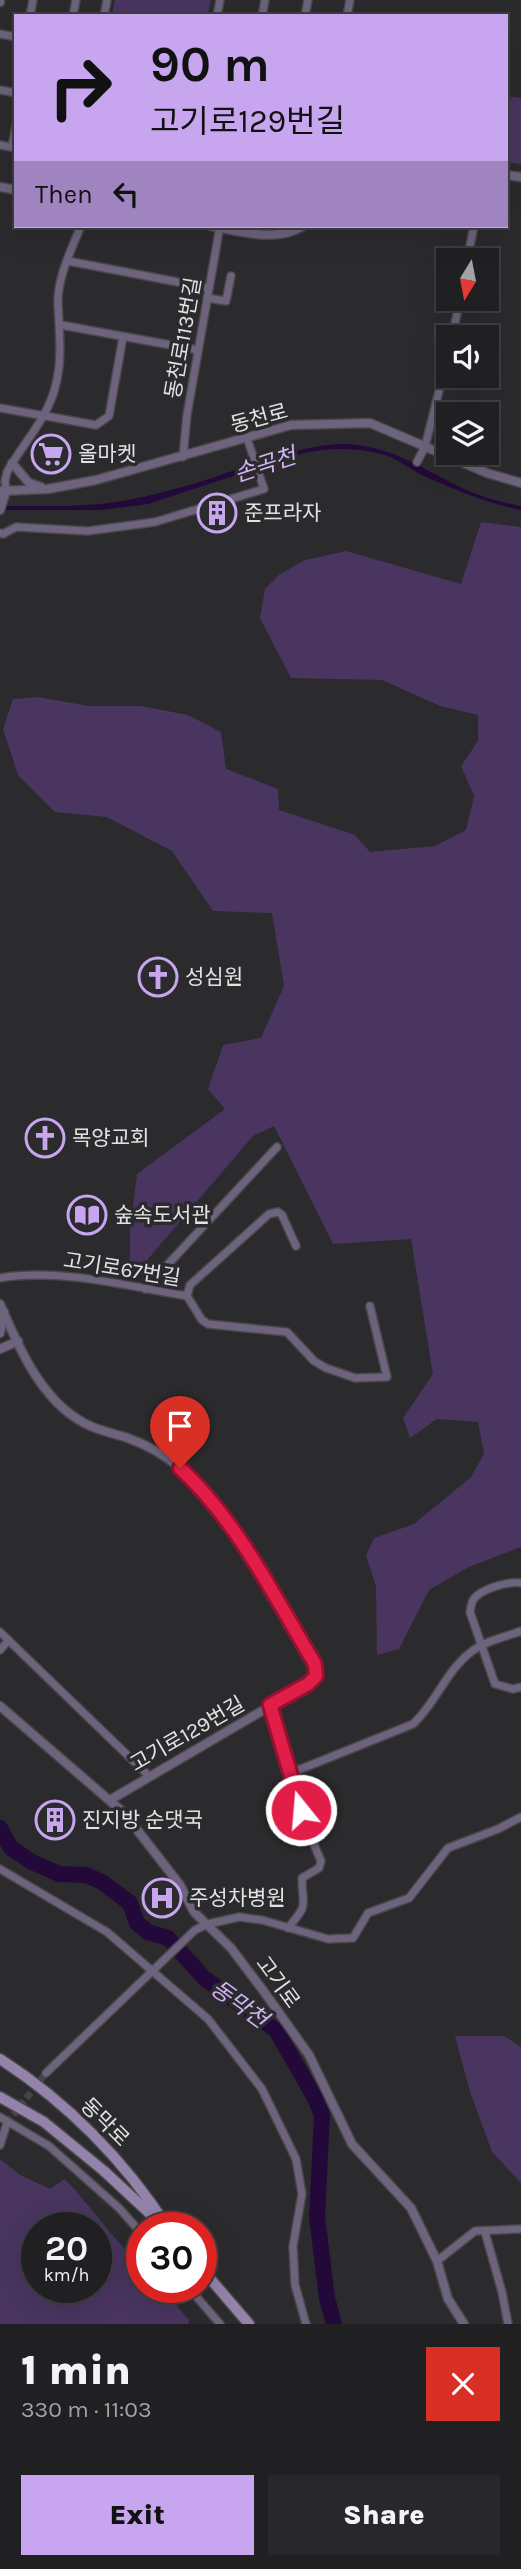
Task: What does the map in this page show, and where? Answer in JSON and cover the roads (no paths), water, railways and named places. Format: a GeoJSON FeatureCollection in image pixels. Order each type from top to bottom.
{"type":"FeatureCollection","features":[{"type":"Feature","properties":{"kind":"main road","name":"동막로"},"geometry":{"type":"LineString","coordinates":[[0,2059],[71,2114],[115,2157],[155,2212]]}},
{"type":"Feature","properties":{"kind":"main road","name":"동막로"},"geometry":{"type":"LineString","coordinates":[[0,2097],[44,2122],[149,2212]]}},
{"type":"Feature","properties":{"kind":"main road"},"geometry":{"type":"LineString","coordinates":[[217,2287],[249,2324]]}},
{"type":"Feature","properties":{"kind":"street"},"geometry":{"type":"LineString","coordinates":[[0,145],[14,147]]}},
{"type":"Feature","properties":{"kind":"street"},"geometry":{"type":"LineString","coordinates":[[0,510],[5,481],[12,463],[46,416],[55,388],[60,364],[61,325],[58,301],[68,261],[80,228]]}},
{"type":"Feature","properties":{"kind":"street","name":"동천로113번길"},"geometry":{"type":"LineString","coordinates":[[183,457],[187,415],[217,228]]}},
{"type":"Feature","properties":{"kind":"street"},"geometry":{"type":"LineString","coordinates":[[227,228],[269,236],[285,234],[298,228]]}},
{"type":"Feature","properties":{"kind":"street"},"geometry":{"type":"LineString","coordinates":[[470,248],[474,228]]}},
{"type":"Feature","properties":{"kind":"street"},"geometry":{"type":"LineString","coordinates":[[68,261],[209,288]]}},
{"type":"Feature","properties":{"kind":"street"},"geometry":{"type":"LineString","coordinates":[[207,298],[226,301],[231,276]]}},
{"type":"Feature","properties":{"kind":"street"},"geometry":{"type":"LineString","coordinates":[[61,325],[198,350]]}},
{"type":"Feature","properties":{"kind":"street"},"geometry":{"type":"LineString","coordinates":[[0,408],[96,425],[109,416],[123,337]]}},
{"type":"Feature","properties":{"kind":"street"},"geometry":{"type":"LineString","coordinates":[[417,462],[425,447],[440,388]]}},
{"type":"Feature","properties":{"kind":"street","name":"동천로"},"geometry":{"type":"LineString","coordinates":[[3,491],[48,489],[96,480],[291,425],[370,423],[487,473],[521,483]]}},
{"type":"Feature","properties":{"kind":"street"},"geometry":{"type":"LineString","coordinates":[[0,533],[16,527],[88,531],[155,522],[264,489],[247,438]]}},
{"type":"Feature","properties":{"kind":"street"},"geometry":{"type":"LineString","coordinates":[[12,463],[29,483],[48,489]]}},
{"type":"Feature","properties":{"kind":"street"},"geometry":{"type":"LineString","coordinates":[[145,1289],[277,1147]]}},
{"type":"Feature","properties":{"kind":"street"},"geometry":{"type":"LineString","coordinates":[[187,1296],[190,1285],[269,1214],[278,1212],[282,1215],[296,1245]]}},
{"type":"Feature","properties":{"kind":"street","name":"고기로67번길"},"geometry":{"type":"LineString","coordinates":[[0,1278],[32,1274],[54,1275],[187,1296],[202,1320],[208,1324],[286,1332],[314,1361],[326,1368],[355,1378],[387,1377],[370,1306]]}},
{"type":"Feature","properties":{"kind":"street"},"geometry":{"type":"LineString","coordinates":[[0,1333],[2,1308]]}},
{"type":"Feature","properties":{"kind":"street"},"geometry":{"type":"LineString","coordinates":[[0,1349],[18,1341],[2,1308]]}},
{"type":"Feature","properties":{"kind":"street","name":"고기로129번길"},"geometry":{"type":"LineString","coordinates":[[18,1341],[42,1385],[53,1400],[68,1413],[85,1424],[162,1454],[204,1490],[233,1528],[315,1664],[316,1676],[308,1684],[148,1775],[110,1800]]}},
{"type":"Feature","properties":{"kind":"street"},"geometry":{"type":"LineString","coordinates":[[521,1583],[512,1582],[482,1593],[473,1600],[470,1612],[495,1684],[513,1689],[521,1687]]}},
{"type":"Feature","properties":{"kind":"street"},"geometry":{"type":"LineString","coordinates":[[290,1773],[413,1724],[424,1715],[459,1663],[473,1650],[521,1631]]}},
{"type":"Feature","properties":{"kind":"street"},"geometry":{"type":"LineString","coordinates":[[0,1632],[148,1775]]}},
{"type":"Feature","properties":{"kind":"street"},"geometry":{"type":"LineString","coordinates":[[0,1650],[8,1641]]}},
{"type":"Feature","properties":{"kind":"street"},"geometry":{"type":"LineString","coordinates":[[270,1705],[307,1828],[321,1861],[319,1868],[302,1878],[305,1902],[302,1911],[288,1928]]}},
{"type":"Feature","properties":{"kind":"street","name":"고기로"},"geometry":{"type":"LineString","coordinates":[[0,1706],[132,1822],[186,1894],[194,1912],[231,1948],[265,1993],[309,2055],[352,2144],[411,2208],[437,2261],[448,2299],[464,2324]]}},
{"type":"Feature","properties":{"kind":"street"},"geometry":{"type":"LineString","coordinates":[[46,2073],[195,1930],[239,1917],[262,1920],[328,1940],[352,1938],[368,1913],[409,1899],[448,1849],[521,1817]]}},
{"type":"Feature","properties":{"kind":"street"},"geometry":{"type":"LineString","coordinates":[[0,1868],[107,1932],[208,2019],[262,2089],[296,2159],[302,2194],[293,2246],[295,2285],[306,2324]]}},
{"type":"Feature","properties":{"kind":"street"},"geometry":{"type":"LineString","coordinates":[[0,2117],[49,2146],[126,2216]]}},
{"type":"Feature","properties":{"kind":"street"},"geometry":{"type":"LineString","coordinates":[[0,2145],[7,2123]]}},
{"type":"Feature","properties":{"kind":"street"},"geometry":{"type":"LineString","coordinates":[[437,2261],[475,2231],[521,2229]]}},
{"type":"Feature","properties":{"kind":"street"},"geometry":{"type":"LineString","coordinates":[[485,2232],[508,2324]]}},
{"type":"Feature","properties":{"kind":"street"},"geometry":{"type":"LineString","coordinates":[[202,2303],[220,2324]]}},
{"type":"Feature","properties":{"kind":"water","name":"손곡천"},"geometry":{"type":"Polygon","coordinates":[[[346,444],[391,453],[473,493],[521,506],[521,510],[460,491],[387,456],[361,450],[340,449],[300,454],[148,504],[101,510],[0,510],[0,506],[112,503],[196,483],[307,448],[346,444]]]}},
{"type":"Feature","properties":{"kind":"waterway","name":"동막천"},"geometry":{"type":"LineString","coordinates":[[0,1828],[11,1848],[32,1862],[59,1874],[86,1875],[102,1882],[130,1903],[137,1923],[148,1932],[168,1938],[205,1979],[276,2030],[322,2115],[317,2217],[327,2298],[334,2324]]}},
{"type":"Feature","properties":{"kind":"tunnel"},"geometry":{"type":"LineString","coordinates":[[7,2123],[46,2073]]}},
{"type":"Feature","properties":{"kind":"place","name":"올마켓"},"geometry":{"type":"Point","coordinates":[51,454]}},
{"type":"Feature","properties":{"kind":"place","name":"준프라자"},"geometry":{"type":"Point","coordinates":[217,513]}},
{"type":"Feature","properties":{"kind":"place","name":"성심원"},"geometry":{"type":"Point","coordinates":[158,977]}},
{"type":"Feature","properties":{"kind":"place","name":"목양교회"},"geometry":{"type":"Point","coordinates":[45,1138]}},
{"type":"Feature","properties":{"kind":"place","name":"숲속도서관"},"geometry":{"type":"Point","coordinates":[87,1215]}},
{"type":"Feature","properties":{"kind":"place","name":"진지방 순댓국"},"geometry":{"type":"Point","coordinates":[55,1820]}},
{"type":"Feature","properties":{"kind":"place","name":"주성차병원"},"geometry":{"type":"Point","coordinates":[162,1898]}}]}
